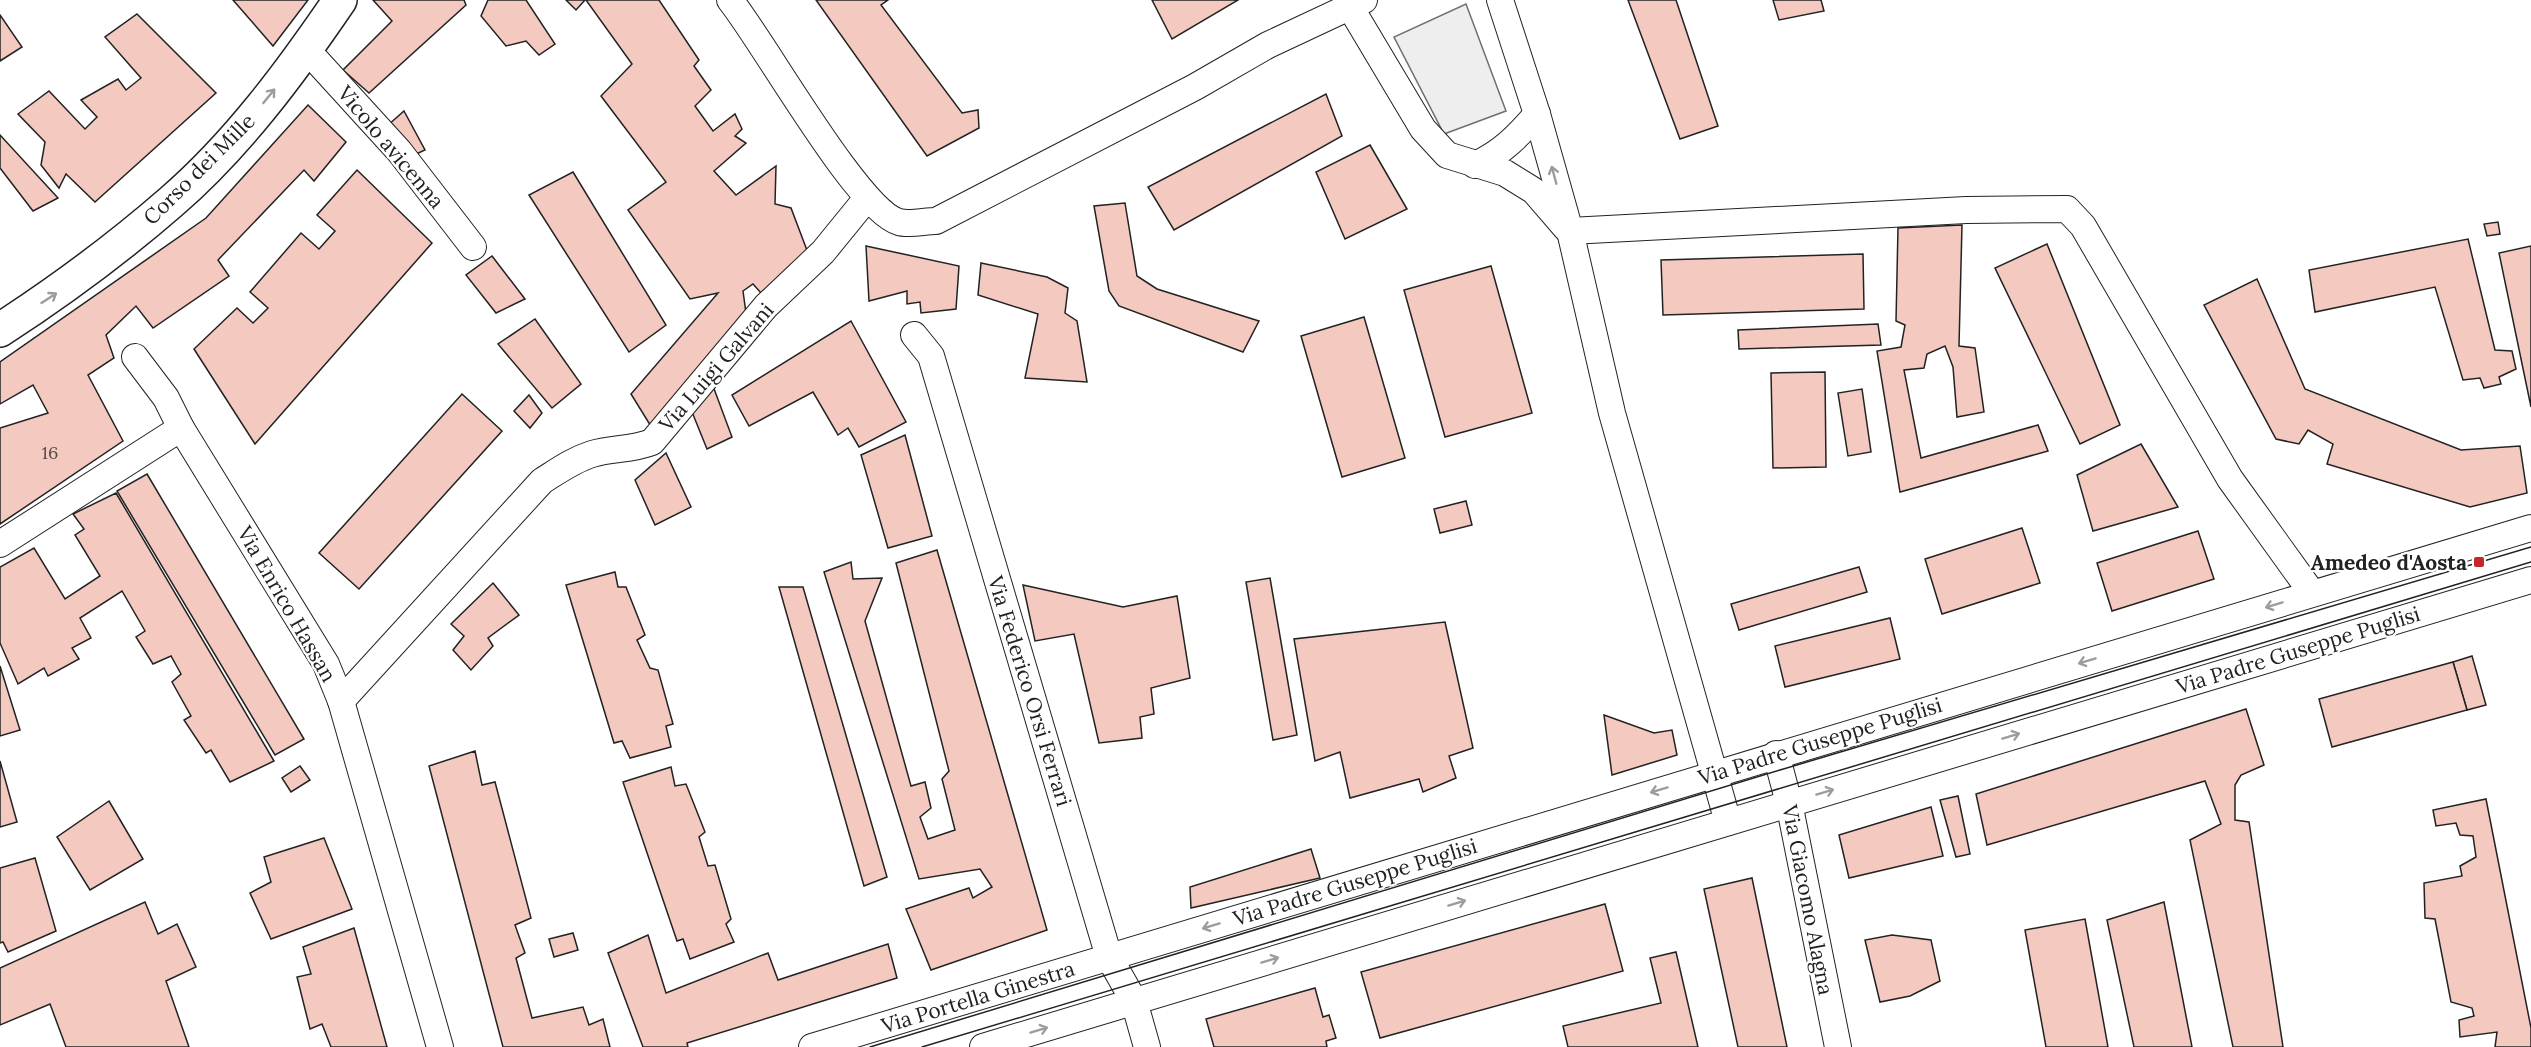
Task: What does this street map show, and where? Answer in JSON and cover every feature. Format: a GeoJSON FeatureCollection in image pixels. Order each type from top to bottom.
{"type":"FeatureCollection","features":[{"type":"Feature","properties":{"kind":"street","name":"Corso dei Mille"},"geometry":{"type":"LineString","coordinates":[[0,330],[65,288],[173,201],[236,137],[306,49],[340,0]]}},
{"type":"Feature","properties":{"kind":"street"},"geometry":{"type":"LineString","coordinates":[[730,0],[748,22],[825,141],[867,198],[880,211],[899,222],[936,221],[1353,2],[1423,129],[1446,156],[1505,173],[1534,191],[1570,231]]}},
{"type":"Feature","properties":{"kind":"street"},"geometry":{"type":"LineString","coordinates":[[1500,0],[1537,114],[1570,231],[1612,413],[1728,822]]}},
{"type":"Feature","properties":{"kind":"street","name":"Vicolo avicenna"},"geometry":{"type":"LineString","coordinates":[[306,49],[399,151],[473,247]]}},
{"type":"Feature","properties":{"kind":"street"},"geometry":{"type":"LineString","coordinates":[[1475,165],[1494,157],[1516,138],[1537,114]]}},
{"type":"Feature","properties":{"kind":"street","name":"Via Luigi Galvani"},"geometry":{"type":"LineString","coordinates":[[341,702],[542,481],[570,462],[593,453],[639,448],[652,442],[766,306],[823,252],[867,198]]}},
{"type":"Feature","properties":{"kind":"street"},"geometry":{"type":"LineString","coordinates":[[1570,231],[1966,210],[2067,209],[2083,226],[2230,478],[2312,593]]}},
{"type":"Feature","properties":{"kind":"street","name":"Via Federico Orsi Ferrari"},"geometry":{"type":"LineString","coordinates":[[914,335],[931,356],[1109,957],[1134,1001],[1147,1047]]}},
{"type":"Feature","properties":{"kind":"street","name":"Via Enrico Hassan"},"geometry":{"type":"LineString","coordinates":[[135,357],[166,398],[181,428],[326,664],[341,702],[440,1047]]}},
{"type":"Feature","properties":{"kind":"street"},"geometry":{"type":"LineString","coordinates":[[0,544],[181,428]]}},
{"type":"Feature","properties":{"kind":"street","name":"Via Padre Guseppe Puglisi"},"geometry":{"type":"LineString","coordinates":[[1109,957],[2531,528]]}},
{"type":"Feature","properties":{"kind":"street","name":"Via Padre Guseppe Puglisi"},"geometry":{"type":"LineString","coordinates":[[1134,1001],[2531,580]]}},
{"type":"Feature","properties":{"kind":"street","name":"Via Giacomo Alagna"},"geometry":{"type":"LineString","coordinates":[[1776,754],[1789,803],[1838,1047]]}},
{"type":"Feature","properties":{"kind":"street","name":"Via Portella Ginestra"},"geometry":{"type":"LineString","coordinates":[[812,1047],[1109,957]]}},
{"type":"Feature","properties":{"kind":"street"},"geometry":{"type":"LineString","coordinates":[[983,1047],[1134,1001]]}},
{"type":"Feature","properties":{"kind":"shaded area"},"geometry":{"type":"Polygon","coordinates":[[[1466,4],[1506,111],[1444,134],[1394,37],[1466,4]]]}},
{"type":"Feature","properties":{"kind":"building"},"geometry":{"type":"Polygon","coordinates":[[[233,0],[308,0],[273,46],[233,0]]]}},
{"type":"Feature","properties":{"kind":"building"},"geometry":{"type":"Polygon","coordinates":[[[373,0],[464,0],[466,5],[369,93],[343,70],[392,21],[373,0]]]}},
{"type":"Feature","properties":{"kind":"building"},"geometry":{"type":"Polygon","coordinates":[[[488,0],[526,0],[555,44],[539,55],[526,41],[506,46],[481,16],[488,0]]]}},
{"type":"Feature","properties":{"kind":"building"},"geometry":{"type":"Polygon","coordinates":[[[566,0],[585,0],[576,10],[566,0]]]}},
{"type":"Feature","properties":{"kind":"building"},"geometry":{"type":"Polygon","coordinates":[[[586,0],[659,0],[699,60],[694,66],[711,90],[695,106],[713,131],[735,114],[742,129],[735,136],[746,143],[714,171],[736,195],[776,166],[775,204],[791,208],[808,253],[761,293],[753,284],[743,291],[746,313],[652,428],[631,394],[718,293],[690,299],[628,210],[666,182],[601,96],[632,64],[586,0]]]}},
{"type":"Feature","properties":{"kind":"building"},"geometry":{"type":"Polygon","coordinates":[[[816,0],[888,0],[881,5],[962,113],[978,110],[979,128],[927,156],[816,0]]]}},
{"type":"Feature","properties":{"kind":"building"},"geometry":{"type":"Polygon","coordinates":[[[1152,0],[1238,0],[1172,39],[1152,0]]]}},
{"type":"Feature","properties":{"kind":"building"},"geometry":{"type":"Polygon","coordinates":[[[1628,0],[1676,0],[1718,126],[1680,139],[1628,0]]]}},
{"type":"Feature","properties":{"kind":"building"},"geometry":{"type":"Polygon","coordinates":[[[1773,0],[1821,0],[1824,11],[1779,20],[1773,0]]]}},
{"type":"Feature","properties":{"kind":"building"},"geometry":{"type":"Polygon","coordinates":[[[137,14],[216,93],[95,202],[66,174],[59,188],[41,165],[45,142],[18,114],[49,91],[85,129],[97,117],[81,100],[118,79],[126,90],[141,78],[105,37],[137,14]]]}},
{"type":"Feature","properties":{"kind":"building"},"geometry":{"type":"Polygon","coordinates":[[[0,15],[22,47],[0,61],[0,15]]]}},
{"type":"Feature","properties":{"kind":"building"},"geometry":{"type":"Polygon","coordinates":[[[1326,94],[1342,136],[1174,230],[1148,187],[1326,94]]]}},
{"type":"Feature","properties":{"kind":"building"},"geometry":{"type":"Polygon","coordinates":[[[308,105],[346,142],[314,181],[304,170],[218,260],[229,276],[153,328],[136,306],[106,335],[114,358],[88,375],[123,441],[0,524],[0,428],[48,413],[33,385],[0,404],[0,362],[206,218],[308,105]]]}},
{"type":"Feature","properties":{"kind":"building"},"geometry":{"type":"Polygon","coordinates":[[[404,111],[425,150],[410,157],[387,126],[404,111]]]}},
{"type":"Feature","properties":{"kind":"building"},"geometry":{"type":"Polygon","coordinates":[[[0,135],[58,198],[33,211],[0,168],[0,135]]]}},
{"type":"Feature","properties":{"kind":"building"},"geometry":{"type":"Polygon","coordinates":[[[1370,145],[1407,209],[1345,239],[1316,172],[1370,145]]]}},
{"type":"Feature","properties":{"kind":"building"},"geometry":{"type":"Polygon","coordinates":[[[357,170],[432,243],[255,444],[194,349],[237,308],[253,323],[268,308],[250,292],[301,233],[319,249],[335,231],[317,215],[357,170]]]}},
{"type":"Feature","properties":{"kind":"building"},"geometry":{"type":"Polygon","coordinates":[[[573,172],[666,325],[629,352],[529,195],[573,172]]]}},
{"type":"Feature","properties":{"kind":"building"},"geometry":{"type":"Polygon","coordinates":[[[1125,203],[1137,276],[1157,289],[1259,321],[1243,352],[1119,306],[1109,291],[1094,206],[1125,203]]]}},
{"type":"Feature","properties":{"kind":"building"},"geometry":{"type":"Polygon","coordinates":[[[2498,222],[2500,234],[2487,236],[2484,224],[2498,222]]]}},
{"type":"Feature","properties":{"kind":"building"},"geometry":{"type":"Polygon","coordinates":[[[1962,225],[1959,346],[1975,348],[1984,412],[1957,417],[1953,367],[1945,346],[1927,354],[1924,368],[1904,370],[1921,458],[2038,425],[2048,451],[1900,492],[1877,351],[1901,347],[1905,325],[1896,321],[1898,228],[1962,225]]]}},
{"type":"Feature","properties":{"kind":"building"},"geometry":{"type":"Polygon","coordinates":[[[2468,239],[2495,350],[2512,351],[2516,369],[2499,377],[2501,384],[2484,388],[2480,378],[2463,380],[2435,287],[2315,312],[2309,270],[2468,239]]]}},
{"type":"Feature","properties":{"kind":"building"},"geometry":{"type":"Polygon","coordinates":[[[2047,244],[2120,425],[2080,444],[1995,268],[2047,244]]]}},
{"type":"Feature","properties":{"kind":"building"},"geometry":{"type":"Polygon","coordinates":[[[866,246],[959,266],[956,309],[921,313],[920,302],[907,304],[907,291],[869,301],[866,246]]]}},
{"type":"Feature","properties":{"kind":"building"},"geometry":{"type":"Polygon","coordinates":[[[2531,246],[2531,407],[2499,253],[2531,246]]]}},
{"type":"Feature","properties":{"kind":"building"},"geometry":{"type":"Polygon","coordinates":[[[1863,254],[1864,309],[1663,315],[1661,260],[1863,254]]]}},
{"type":"Feature","properties":{"kind":"building"},"geometry":{"type":"Polygon","coordinates":[[[492,256],[525,299],[496,313],[466,275],[492,256]]]}},
{"type":"Feature","properties":{"kind":"building"},"geometry":{"type":"Polygon","coordinates":[[[981,263],[1047,277],[1068,288],[1065,313],[1077,321],[1087,382],[1025,378],[1038,314],[978,295],[981,263]]]}},
{"type":"Feature","properties":{"kind":"building"},"geometry":{"type":"Polygon","coordinates":[[[1491,266],[1532,413],[1445,437],[1404,290],[1491,266]]]}},
{"type":"Feature","properties":{"kind":"building"},"geometry":{"type":"Polygon","coordinates":[[[2257,279],[2305,389],[2461,450],[2520,446],[2527,493],[2470,507],[2327,464],[2333,444],[2308,430],[2299,444],[2276,439],[2204,305],[2257,279]]]}},
{"type":"Feature","properties":{"kind":"building"},"geometry":{"type":"Polygon","coordinates":[[[1364,317],[1405,458],[1342,477],[1301,336],[1364,317]]]}},
{"type":"Feature","properties":{"kind":"building"},"geometry":{"type":"Polygon","coordinates":[[[535,319],[581,384],[552,408],[498,344],[535,319]]]}},
{"type":"Feature","properties":{"kind":"building"},"geometry":{"type":"Polygon","coordinates":[[[851,321],[906,422],[859,447],[848,428],[838,435],[813,392],[749,426],[732,395],[851,321]]]}},
{"type":"Feature","properties":{"kind":"building"},"geometry":{"type":"Polygon","coordinates":[[[1878,324],[1881,345],[1739,349],[1738,330],[1878,324]]]}},
{"type":"Feature","properties":{"kind":"building"},"geometry":{"type":"Polygon","coordinates":[[[1825,372],[1826,467],[1773,468],[1771,373],[1825,372]]]}},
{"type":"Feature","properties":{"kind":"building"},"geometry":{"type":"Polygon","coordinates":[[[713,386],[732,437],[707,449],[690,407],[713,386]]]}},
{"type":"Feature","properties":{"kind":"building"},"geometry":{"type":"Polygon","coordinates":[[[1862,389],[1871,452],[1848,456],[1838,393],[1862,389]]]}},
{"type":"Feature","properties":{"kind":"building"},"geometry":{"type":"Polygon","coordinates":[[[462,394],[502,431],[359,589],[319,553],[462,394]]]}},
{"type":"Feature","properties":{"kind":"building"},"geometry":{"type":"Polygon","coordinates":[[[529,395],[542,413],[530,428],[514,411],[529,395]]]}},
{"type":"Feature","properties":{"kind":"building"},"geometry":{"type":"Polygon","coordinates":[[[905,435],[932,536],[888,548],[861,455],[905,435]]]}},
{"type":"Feature","properties":{"kind":"building"},"geometry":{"type":"Polygon","coordinates":[[[2141,444],[2178,507],[2093,531],[2077,475],[2141,444]]]}},
{"type":"Feature","properties":{"kind":"building"},"geometry":{"type":"Polygon","coordinates":[[[666,453],[691,507],[655,525],[635,480],[666,453]]]}},
{"type":"Feature","properties":{"kind":"building"},"geometry":{"type":"Polygon","coordinates":[[[147,474],[304,739],[275,755],[117,491],[147,474]]]}},
{"type":"Feature","properties":{"kind":"building"},"geometry":{"type":"Polygon","coordinates":[[[116,493],[274,761],[230,782],[211,750],[206,753],[184,720],[191,716],[172,682],[181,674],[171,656],[153,664],[136,637],[145,631],[122,591],[80,618],[91,638],[72,648],[79,659],[48,676],[44,668],[18,684],[0,643],[0,567],[34,548],[65,599],[100,576],[75,535],[84,529],[73,514],[116,493]]]}},
{"type":"Feature","properties":{"kind":"building"},"geometry":{"type":"Polygon","coordinates":[[[1466,501],[1472,525],[1440,533],[1434,509],[1466,501]]]}},
{"type":"Feature","properties":{"kind":"building"},"geometry":{"type":"Polygon","coordinates":[[[2022,528],[2040,583],[1942,614],[1925,559],[2022,528]]]}},
{"type":"Feature","properties":{"kind":"building"},"geometry":{"type":"Polygon","coordinates":[[[2198,531],[2214,579],[2112,611],[2097,563],[2198,531]]]}},
{"type":"Feature","properties":{"kind":"building"},"geometry":{"type":"Polygon","coordinates":[[[937,550],[1047,930],[931,970],[906,909],[969,888],[973,898],[992,887],[980,869],[919,879],[824,572],[851,562],[853,579],[882,578],[865,621],[911,786],[925,782],[931,808],[920,817],[928,839],[955,830],[942,779],[949,771],[896,563],[937,550]]]}},
{"type":"Feature","properties":{"kind":"building"},"geometry":{"type":"Polygon","coordinates":[[[1859,567],[1867,592],[1739,630],[1731,604],[1859,567]]]}},
{"type":"Feature","properties":{"kind":"building"},"geometry":{"type":"Polygon","coordinates":[[[615,572],[618,587],[626,587],[645,635],[637,640],[650,668],[658,670],[673,724],[666,726],[671,747],[630,758],[622,741],[614,743],[566,585],[615,572]]]}},
{"type":"Feature","properties":{"kind":"building"},"geometry":{"type":"Polygon","coordinates":[[[1270,578],[1297,735],[1273,740],[1246,582],[1270,578]]]}},
{"type":"Feature","properties":{"kind":"building"},"geometry":{"type":"Polygon","coordinates":[[[493,583],[519,615],[488,638],[493,646],[471,670],[453,650],[464,636],[451,624],[493,583]]]}},
{"type":"Feature","properties":{"kind":"building"},"geometry":{"type":"Polygon","coordinates":[[[1023,585],[1123,607],[1177,596],[1190,678],[1151,688],[1154,714],[1140,717],[1142,738],[1099,743],[1074,634],[1035,641],[1023,585]]]}},
{"type":"Feature","properties":{"kind":"building"},"geometry":{"type":"Polygon","coordinates":[[[779,587],[803,587],[887,877],[864,886],[779,587]]]}},
{"type":"Feature","properties":{"kind":"building"},"geometry":{"type":"Polygon","coordinates":[[[1890,618],[1900,659],[1785,687],[1775,646],[1890,618]]]}},
{"type":"Feature","properties":{"kind":"building"},"geometry":{"type":"Polygon","coordinates":[[[1445,622],[1473,748],[1449,756],[1456,778],[1423,792],[1419,779],[1350,798],[1340,752],[1315,761],[1294,639],[1445,622]]]}},
{"type":"Feature","properties":{"kind":"building"},"geometry":{"type":"Polygon","coordinates":[[[2472,656],[2486,705],[2467,710],[2453,662],[2472,656]]]}},
{"type":"Feature","properties":{"kind":"building"},"geometry":{"type":"Polygon","coordinates":[[[2453,662],[2467,710],[2332,747],[2319,699],[2453,662]]]}},
{"type":"Feature","properties":{"kind":"building"},"geometry":{"type":"Polygon","coordinates":[[[0,666],[20,730],[0,736],[0,666]]]}},
{"type":"Feature","properties":{"kind":"building"},"geometry":{"type":"Polygon","coordinates":[[[2246,709],[2264,765],[2241,775],[2235,785],[2235,820],[2249,822],[2283,1047],[2233,1047],[2190,840],[2221,824],[2205,781],[1987,845],[1976,794],[2246,709]]]}},
{"type":"Feature","properties":{"kind":"building"},"geometry":{"type":"Polygon","coordinates":[[[1604,715],[1654,733],[1672,730],[1677,755],[1612,775],[1604,715]]]}},
{"type":"Feature","properties":{"kind":"building"},"geometry":{"type":"Polygon","coordinates":[[[475,751],[482,785],[495,782],[531,918],[515,925],[525,953],[516,958],[532,1018],[583,1007],[589,1025],[603,1019],[610,1047],[503,1047],[429,766],[475,751]]]}},
{"type":"Feature","properties":{"kind":"building"},"geometry":{"type":"Polygon","coordinates":[[[0,761],[17,822],[0,827],[0,761]]]}},
{"type":"Feature","properties":{"kind":"building"},"geometry":{"type":"Polygon","coordinates":[[[300,766],[310,780],[291,792],[282,778],[300,766]]]}},
{"type":"Feature","properties":{"kind":"building"},"geometry":{"type":"Polygon","coordinates":[[[671,767],[675,786],[686,784],[705,832],[699,837],[708,866],[715,865],[731,919],[726,924],[734,942],[690,959],[683,939],[677,941],[623,782],[671,767]]]}},
{"type":"Feature","properties":{"kind":"building"},"geometry":{"type":"Polygon","coordinates":[[[1958,796],[1970,854],[1956,857],[1940,800],[1958,796]]]}},
{"type":"Feature","properties":{"kind":"building"},"geometry":{"type":"Polygon","coordinates":[[[2486,799],[2531,1028],[2531,1047],[2495,1047],[2497,1032],[2460,1037],[2459,1020],[2474,1016],[2472,1008],[2451,1002],[2435,919],[2425,918],[2424,883],[2462,876],[2460,866],[2476,857],[2473,836],[2460,835],[2456,823],[2436,826],[2433,810],[2486,799]]]}},
{"type":"Feature","properties":{"kind":"building"},"geometry":{"type":"Polygon","coordinates":[[[109,801],[143,859],[90,890],[57,837],[109,801]]]}},
{"type":"Feature","properties":{"kind":"building"},"geometry":{"type":"Polygon","coordinates":[[[1931,807],[1943,856],[1849,878],[1839,835],[1931,807]]]}},
{"type":"Feature","properties":{"kind":"building"},"geometry":{"type":"Polygon","coordinates":[[[324,838],[352,909],[271,939],[250,893],[271,882],[264,857],[324,838]]]}},
{"type":"Feature","properties":{"kind":"building"},"geometry":{"type":"Polygon","coordinates":[[[1311,849],[1320,878],[1191,908],[1190,887],[1311,849]]]}},
{"type":"Feature","properties":{"kind":"building"},"geometry":{"type":"Polygon","coordinates":[[[35,858],[56,931],[8,952],[3,942],[0,943],[0,868],[35,858]]]}},
{"type":"Feature","properties":{"kind":"building"},"geometry":{"type":"Polygon","coordinates":[[[1752,878],[1787,1047],[1738,1047],[1704,889],[1752,878]]]}},
{"type":"Feature","properties":{"kind":"building"},"geometry":{"type":"Polygon","coordinates":[[[145,902],[158,934],[177,924],[196,967],[166,981],[189,1047],[66,1047],[50,1004],[0,1025],[0,968],[145,902]]]}},
{"type":"Feature","properties":{"kind":"building"},"geometry":{"type":"Polygon","coordinates":[[[2164,902],[2192,1047],[2134,1047],[2107,920],[2164,902]]]}},
{"type":"Feature","properties":{"kind":"building"},"geometry":{"type":"Polygon","coordinates":[[[1605,904],[1623,971],[1380,1038],[1361,972],[1605,904]]]}},
{"type":"Feature","properties":{"kind":"building"},"geometry":{"type":"Polygon","coordinates":[[[2085,919],[2108,1047],[2046,1047],[2025,930],[2085,919]]]}},
{"type":"Feature","properties":{"kind":"building"},"geometry":{"type":"Polygon","coordinates":[[[354,928],[387,1047],[331,1047],[322,1024],[310,1029],[297,977],[311,974],[303,947],[354,928]]]}},
{"type":"Feature","properties":{"kind":"building"},"geometry":{"type":"Polygon","coordinates":[[[573,933],[578,950],[554,957],[549,939],[573,933]]]}},
{"type":"Feature","properties":{"kind":"building"},"geometry":{"type":"Polygon","coordinates":[[[648,935],[666,993],[768,953],[778,980],[888,944],[897,978],[687,1043],[688,1047],[643,1047],[608,953],[648,935]]]}},
{"type":"Feature","properties":{"kind":"building"},"geometry":{"type":"Polygon","coordinates":[[[1892,935],[1931,940],[1940,981],[1910,996],[1880,1002],[1865,940],[1892,935]]]}},
{"type":"Feature","properties":{"kind":"building"},"geometry":{"type":"Polygon","coordinates":[[[1676,952],[1698,1047],[1568,1047],[1563,1026],[1661,1003],[1650,958],[1676,952]]]}},
{"type":"Feature","properties":{"kind":"building"},"geometry":{"type":"Polygon","coordinates":[[[1315,988],[1323,1017],[1329,1015],[1336,1038],[1326,1041],[1327,1047],[1214,1047],[1206,1019],[1315,988]]]}},
{"type":"Feature","properties":{"kind":"tram line"},"geometry":{"type":"LineString","coordinates":[[870,1047],[1780,770],[2531,547]]}},
{"type":"Feature","properties":{"kind":"tram line"},"geometry":{"type":"LineString","coordinates":[[922,1047],[2531,562]]}},
{"type":"Feature","properties":{"kind":"place","name":"Amedeo d'Aosta"},"geometry":{"type":"Point","coordinates":[2479,562]}}]}
